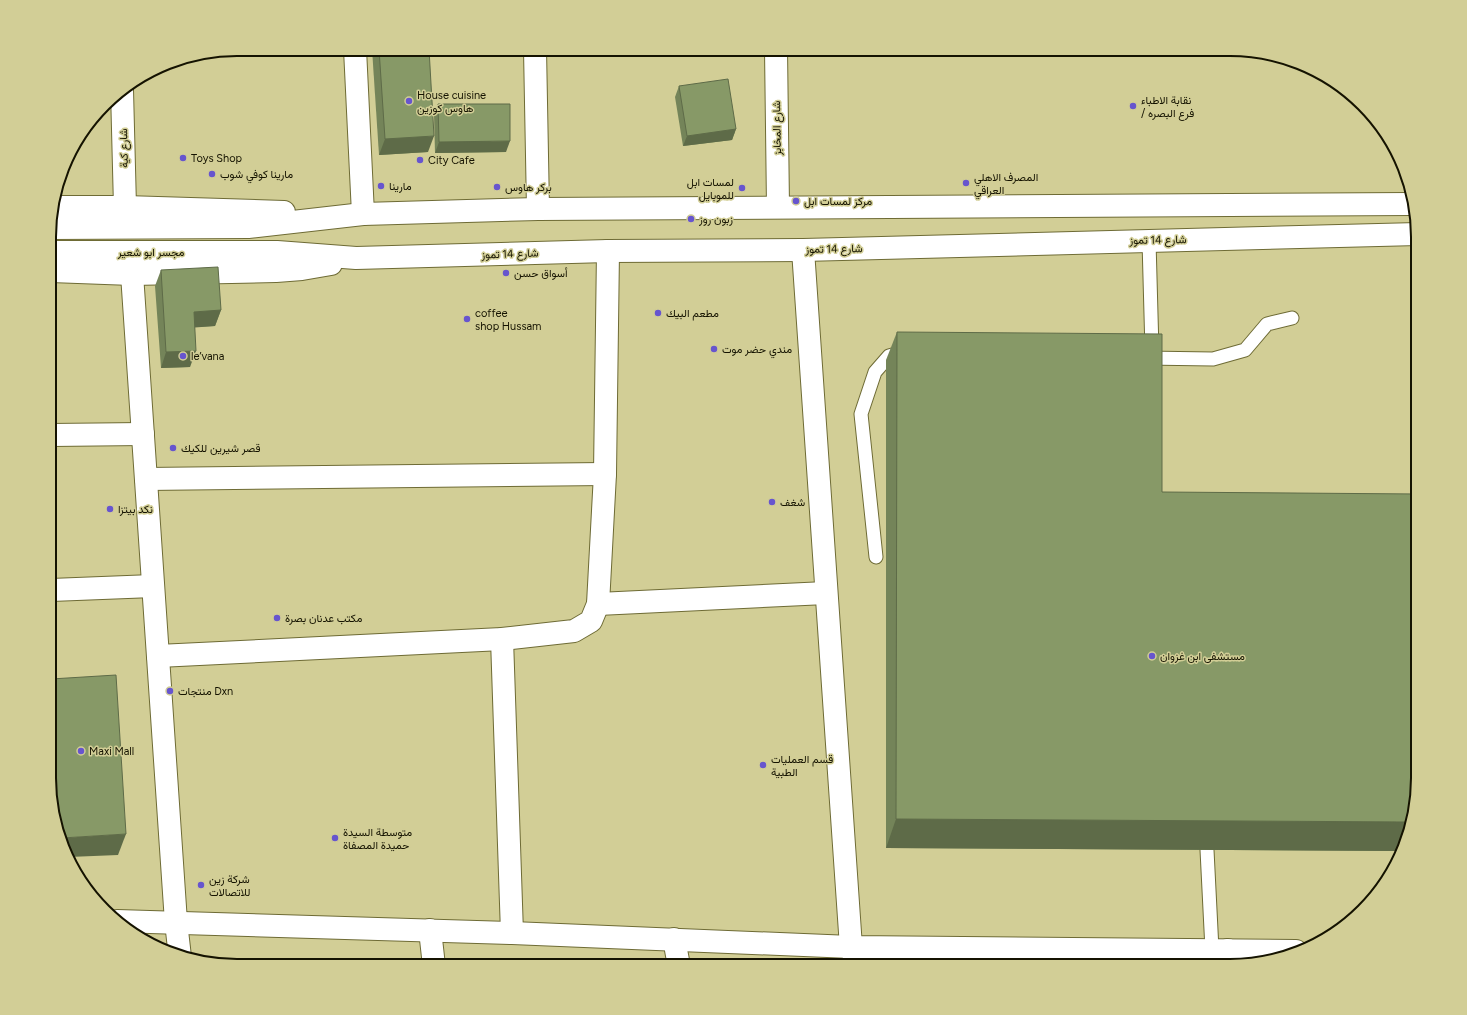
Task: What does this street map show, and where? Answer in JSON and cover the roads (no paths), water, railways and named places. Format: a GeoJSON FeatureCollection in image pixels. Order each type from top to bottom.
{"type":"FeatureCollection","features":[{"type":"Feature","properties":{"kind":"street"},"geometry":{"type":"LineString","coordinates":[[355,56],[363,214]]}},
{"type":"Feature","properties":{"kind":"street"},"geometry":{"type":"LineString","coordinates":[[535,56],[538,209]]}},
{"type":"Feature","properties":{"kind":"street","name":"شارع المخابز"},"geometry":{"type":"LineString","coordinates":[[776,56],[778,207]]}},
{"type":"Feature","properties":{"kind":"street","name":"شارع كية"},"geometry":{"type":"LineString","coordinates":[[122,97],[125,207]]}},
{"type":"Feature","properties":{"kind":"street"},"geometry":{"type":"LineString","coordinates":[[58,207],[125,207],[363,214],[538,209],[1408,200]]}},
{"type":"Feature","properties":{"kind":"street"},"geometry":{"type":"LineString","coordinates":[[56,228],[248,227],[363,214]]}},
{"type":"Feature","properties":{"kind":"street","name":"شارع 14 تموز"},"geometry":{"type":"LineString","coordinates":[[251,252],[303,253],[356,258],[608,251],[803,250],[1411,234]]}},
{"type":"Feature","properties":{"kind":"street"},"geometry":{"type":"LineString","coordinates":[[803,250],[826,593],[854,956]]}},
{"type":"Feature","properties":{"kind":"street"},"geometry":{"type":"LineString","coordinates":[[158,656],[502,639],[574,631],[591,621],[598,604],[606,474],[608,251]]}},
{"type":"Feature","properties":{"kind":"street","name":"مجسر ابو شعير"},"geometry":{"type":"LineString","coordinates":[[56,252],[251,252]]}},
{"type":"Feature","properties":{"kind":"street"},"geometry":{"type":"LineString","coordinates":[[56,271],[132,274],[276,271],[329,264],[356,258]]}},
{"type":"Feature","properties":{"kind":"street"},"geometry":{"type":"LineString","coordinates":[[132,274],[176,922],[179,949]]}},
{"type":"Feature","properties":{"kind":"street"},"geometry":{"type":"LineString","coordinates":[[56,435],[143,434]]}},
{"type":"Feature","properties":{"kind":"street"},"geometry":{"type":"LineString","coordinates":[[146,479],[606,474]]}},
{"type":"Feature","properties":{"kind":"street"},"geometry":{"type":"LineString","coordinates":[[56,590],[153,586]]}},
{"type":"Feature","properties":{"kind":"street"},"geometry":{"type":"LineString","coordinates":[[598,604],[826,593]]}},
{"type":"Feature","properties":{"kind":"street"},"geometry":{"type":"LineString","coordinates":[[502,639],[512,933]]}},
{"type":"Feature","properties":{"kind":"street"},"geometry":{"type":"LineString","coordinates":[[126,921],[674,939],[854,956],[1175,958],[1280,952]]}},
{"type":"Feature","properties":{"kind":"street"},"geometry":{"type":"LineString","coordinates":[[430,930],[433,959]]}},
{"type":"Feature","properties":{"kind":"street"},"geometry":{"type":"LineString","coordinates":[[674,939],[678,959]]}},
{"type":"Feature","properties":{"kind":"lane"},"geometry":{"type":"LineString","coordinates":[[1149,241],[1153,358]]}},
{"type":"Feature","properties":{"kind":"lane"},"geometry":{"type":"LineString","coordinates":[[1129,357],[1213,359],[1245,350],[1267,324],[1292,318]]}},
{"type":"Feature","properties":{"kind":"lane"},"geometry":{"type":"LineString","coordinates":[[876,557],[861,414],[875,372],[889,356],[912,349]]}},
{"type":"Feature","properties":{"kind":"lane"},"geometry":{"type":"LineString","coordinates":[[1207,850],[1223,955]]}},
{"type":"Feature","properties":{"kind":"place","name":"House cuisine هاوس كوزين"},"geometry":{"type":"Point","coordinates":[409,101]}},
{"type":"Feature","properties":{"kind":"place","name":"نقابة الاطباء / فرع البصره"},"geometry":{"type":"Point","coordinates":[1133,106]}},
{"type":"Feature","properties":{"kind":"place","name":"Toys Shop"},"geometry":{"type":"Point","coordinates":[183,158]}},
{"type":"Feature","properties":{"kind":"place","name":"City Cafe"},"geometry":{"type":"Point","coordinates":[420,160]}},
{"type":"Feature","properties":{"kind":"place","name":"مارينا كوفي شوب"},"geometry":{"type":"Point","coordinates":[212,174]}},
{"type":"Feature","properties":{"kind":"place","name":"المصرف الاهلي العراقي"},"geometry":{"type":"Point","coordinates":[966,183]}},
{"type":"Feature","properties":{"kind":"place","name":"مارينا"},"geometry":{"type":"Point","coordinates":[381,186]}},
{"type":"Feature","properties":{"kind":"place","name":"بركر هاوس"},"geometry":{"type":"Point","coordinates":[497,187]}},
{"type":"Feature","properties":{"kind":"place","name":"لمسات ابل للموبايل"},"geometry":{"type":"Point","coordinates":[742,188]}},
{"type":"Feature","properties":{"kind":"place","name":"مركز لمسات ابل"},"geometry":{"type":"Point","coordinates":[796,201]}},
{"type":"Feature","properties":{"kind":"place","name":"زبون روز"},"geometry":{"type":"Point","coordinates":[691,219]}},
{"type":"Feature","properties":{"kind":"place","name":"أسواق حسن"},"geometry":{"type":"Point","coordinates":[506,273]}},
{"type":"Feature","properties":{"kind":"place","name":"مطعم البيك"},"geometry":{"type":"Point","coordinates":[658,313]}},
{"type":"Feature","properties":{"kind":"place","name":"coffee shop Hussam"},"geometry":{"type":"Point","coordinates":[467,319]}},
{"type":"Feature","properties":{"kind":"place","name":"مندي حضر موت"},"geometry":{"type":"Point","coordinates":[714,349]}},
{"type":"Feature","properties":{"kind":"place","name":"le’vana"},"geometry":{"type":"Point","coordinates":[183,356]}},
{"type":"Feature","properties":{"kind":"place","name":"قصر شيرين للكيك"},"geometry":{"type":"Point","coordinates":[173,448]}},
{"type":"Feature","properties":{"kind":"place","name":"شغف"},"geometry":{"type":"Point","coordinates":[772,502]}},
{"type":"Feature","properties":{"kind":"place","name":"نكد بيتزا"},"geometry":{"type":"Point","coordinates":[110,509]}},
{"type":"Feature","properties":{"kind":"place","name":"مكتب عدنان بصرة"},"geometry":{"type":"Point","coordinates":[277,618]}},
{"type":"Feature","properties":{"kind":"place","name":"مستشفى ابن غزوان"},"geometry":{"type":"Point","coordinates":[1152,656]}},
{"type":"Feature","properties":{"kind":"place","name":"منتجات Dxn"},"geometry":{"type":"Point","coordinates":[170,691]}},
{"type":"Feature","properties":{"kind":"place","name":"Maxi Mall"},"geometry":{"type":"Point","coordinates":[81,751]}},
{"type":"Feature","properties":{"kind":"place","name":"قسم العمليات الطبية"},"geometry":{"type":"Point","coordinates":[763,765]}},
{"type":"Feature","properties":{"kind":"place","name":"متوسطة السيدة حميدة المصفاة"},"geometry":{"type":"Point","coordinates":[335,838]}},
{"type":"Feature","properties":{"kind":"place","name":"شركة زين للاتصالات"},"geometry":{"type":"Point","coordinates":[201,885]}}]}
